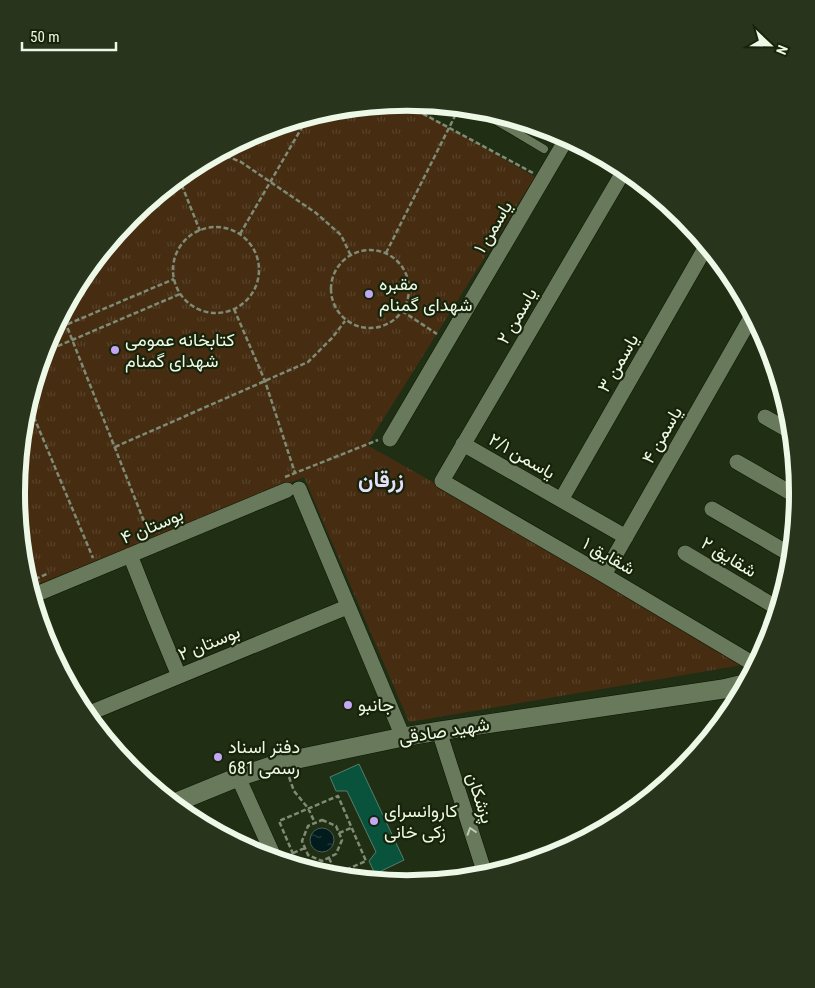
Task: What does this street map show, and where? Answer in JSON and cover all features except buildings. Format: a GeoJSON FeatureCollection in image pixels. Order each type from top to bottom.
{"type":"FeatureCollection","features":[{"type":"Feature","properties":{"kind":"street","name":"یاسمن ۱"},"geometry":{"type":"LineString","coordinates":[[384,440],[563,145]]}},
{"type":"Feature","properties":{"kind":"street","name":"یاسمن ۲"},"geometry":{"type":"LineString","coordinates":[[442,481],[621,176]]}},
{"type":"Feature","properties":{"kind":"street","name":"یاسمن ۳"},"geometry":{"type":"LineString","coordinates":[[561,500],[703,252]]}},
{"type":"Feature","properties":{"kind":"street","name":"یاسمن ۴"},"geometry":{"type":"LineString","coordinates":[[604,575],[749,321]]}},
{"type":"Feature","properties":{"kind":"street"},"geometry":{"type":"LineString","coordinates":[[765,417],[785,429]]}},
{"type":"Feature","properties":{"kind":"street","name":"یاسمن ۲/۱"},"geometry":{"type":"LineString","coordinates":[[463,444],[626,537]]}},
{"type":"Feature","properties":{"kind":"street"},"geometry":{"type":"LineString","coordinates":[[737,462],[790,492]]}},
{"type":"Feature","properties":{"kind":"street","name":"شقایق ۱"},"geometry":{"type":"LineString","coordinates":[[442,481],[751,663]]}},
{"type":"Feature","properties":{"kind":"street","name":"بوستان ۴"},"geometry":{"type":"LineString","coordinates":[[38,593],[152,546],[287,486]]}},
{"type":"Feature","properties":{"kind":"street"},"geometry":{"type":"LineString","coordinates":[[287,486],[348,606],[403,737]]}},
{"type":"Feature","properties":{"kind":"street"},"geometry":{"type":"LineString","coordinates":[[712,509],[786,552]]}},
{"type":"Feature","properties":{"kind":"street","name":"شقایق ۲"},"geometry":{"type":"LineString","coordinates":[[685,553],[773,605]]}},
{"type":"Feature","properties":{"kind":"street"},"geometry":{"type":"LineString","coordinates":[[130,555],[179,676]]}},
{"type":"Feature","properties":{"kind":"street","name":"بوستان ۲"},"geometry":{"type":"LineString","coordinates":[[93,712],[348,606]]}},
{"type":"Feature","properties":{"kind":"street"},"geometry":{"type":"LineString","coordinates":[[723,689],[739,685]]}},
{"type":"Feature","properties":{"kind":"street"},"geometry":{"type":"LineString","coordinates":[[723,689],[737,689]]}},
{"type":"Feature","properties":{"kind":"street","name":"شهید صادقی"},"geometry":{"type":"LineString","coordinates":[[180,801],[238,777],[283,762],[403,737],[723,689]]}},
{"type":"Feature","properties":{"kind":"street","name":"پزشکان"},"geometry":{"type":"LineString","coordinates":[[439,731],[483,869]]}},
{"type":"Feature","properties":{"kind":"street"},"geometry":{"type":"LineString","coordinates":[[238,777],[271,851]]}},
{"type":"Feature","properties":{"kind":"lane"},"geometry":{"type":"LineString","coordinates":[[501,124],[544,149]]}},
{"type":"Feature","properties":{"kind":"path"},"geometry":{"type":"LineString","coordinates":[[418,111],[536,174]]}},
{"type":"Feature","properties":{"kind":"path"},"geometry":{"type":"LineString","coordinates":[[386,253],[456,115]]}},
{"type":"Feature","properties":{"kind":"path"},"geometry":{"type":"LineString","coordinates":[[240,234],[302,127]]}},
{"type":"Feature","properties":{"kind":"path"},"geometry":{"type":"LineString","coordinates":[[228,157],[241,162],[316,213],[341,235],[350,254]]}},
{"type":"Feature","properties":{"kind":"path"},"geometry":{"type":"LineString","coordinates":[[181,186],[200,231]]}},
{"type":"Feature","properties":{"kind":"path"},"geometry":{"type":"LineString","coordinates":[[208,228],[225,228],[240,234],[252,246],[258,262],[258,279],[252,294],[240,306],[224,313],[208,313],[192,306],[180,294],[174,279],[174,262],[180,246],[192,234],[208,228]]}},
{"type":"Feature","properties":{"kind":"path"},"geometry":{"type":"LineString","coordinates":[[365,249],[380,250],[386,253],[394,257],[404,269],[409,284],[408,299],[401,313],[390,324],[375,329],[359,328],[345,321],[335,309],[330,294],[331,279],[338,265],[350,254],[365,249]]}},
{"type":"Feature","properties":{"kind":"path"},"geometry":{"type":"LineString","coordinates":[[152,546],[66,324],[174,279]]}},
{"type":"Feature","properties":{"kind":"path"},"geometry":{"type":"LineString","coordinates":[[54,348],[180,294]]}},
{"type":"Feature","properties":{"kind":"path"},"geometry":{"type":"LineString","coordinates":[[234,309],[264,381],[295,472]]}},
{"type":"Feature","properties":{"kind":"path"},"geometry":{"type":"LineString","coordinates":[[115,448],[308,362],[332,338],[345,321]]}},
{"type":"Feature","properties":{"kind":"path"},"geometry":{"type":"LineString","coordinates":[[33,415],[97,569]]}},
{"type":"Feature","properties":{"kind":"path"},"geometry":{"type":"LineString","coordinates":[[287,486],[295,472],[384,440]]}},
{"type":"Feature","properties":{"kind":"path"},"geometry":{"type":"LineString","coordinates":[[34,579],[48,573]]}},
{"type":"Feature","properties":{"kind":"path"},"geometry":{"type":"LineString","coordinates":[[283,762],[294,790],[308,808],[315,823]]}},
{"type":"Feature","properties":{"kind":"path"},"geometry":{"type":"LineString","coordinates":[[295,859],[279,821],[338,796],[366,862],[344,871]]}},
{"type":"Feature","properties":{"kind":"path"},"geometry":{"type":"LineString","coordinates":[[322,820],[336,826],[339,833],[342,840],[336,854],[322,860],[308,855],[302,841],[308,826],[322,820]]}},
{"type":"Feature","properties":{"kind":"path"},"geometry":{"type":"LineString","coordinates":[[339,833],[351,828]]}},
{"type":"Feature","properties":{"kind":"path"},"geometry":{"type":"LineString","coordinates":[[293,853],[305,848]]}},
{"type":"Feature","properties":{"kind":"path"},"geometry":{"type":"LineString","coordinates":[[329,858],[334,869]]}},
{"type":"Feature","properties":{"kind":"green space"},"geometry":{"type":"Polygon","coordinates":[[[382,112],[421,112],[535,177],[367,445],[752,662],[751,664],[409,722],[304,477],[36,585],[28,544],[25,494],[28,444],[32,419],[45,371],[64,325],[89,281],[104,261],[155,206],[195,176],[238,151],[285,132],[333,119],[382,112]]]}},
{"type":"Feature","properties":{"kind":"water"},"geometry":{"type":"Polygon","coordinates":[[[317,828],[327,828],[334,835],[334,845],[327,852],[317,852],[310,845],[310,835],[317,828]]]}},
{"type":"Feature","properties":{"kind":"place","name":"مقبره شهدای گمنام"},"geometry":{"type":"Point","coordinates":[369,294]}},
{"type":"Feature","properties":{"kind":"place","name":"کتابخانه عمومی شهدای گمنام"},"geometry":{"type":"Point","coordinates":[115,350]}},
{"type":"Feature","properties":{"kind":"place","name":"جانبو"},"geometry":{"type":"Point","coordinates":[348,705]}},
{"type":"Feature","properties":{"kind":"place","name":"دفتر اسناد رسمی 681"},"geometry":{"type":"Point","coordinates":[218,757]}},
{"type":"Feature","properties":{"kind":"place","name":"کاروانسرای زکی خانی"},"geometry":{"type":"Point","coordinates":[374,821]}},
{"type":"Feature","properties":{"kind":"district","name":"زرقان"},"geometry":{"type":"Point","coordinates":[381,479]}}]}
